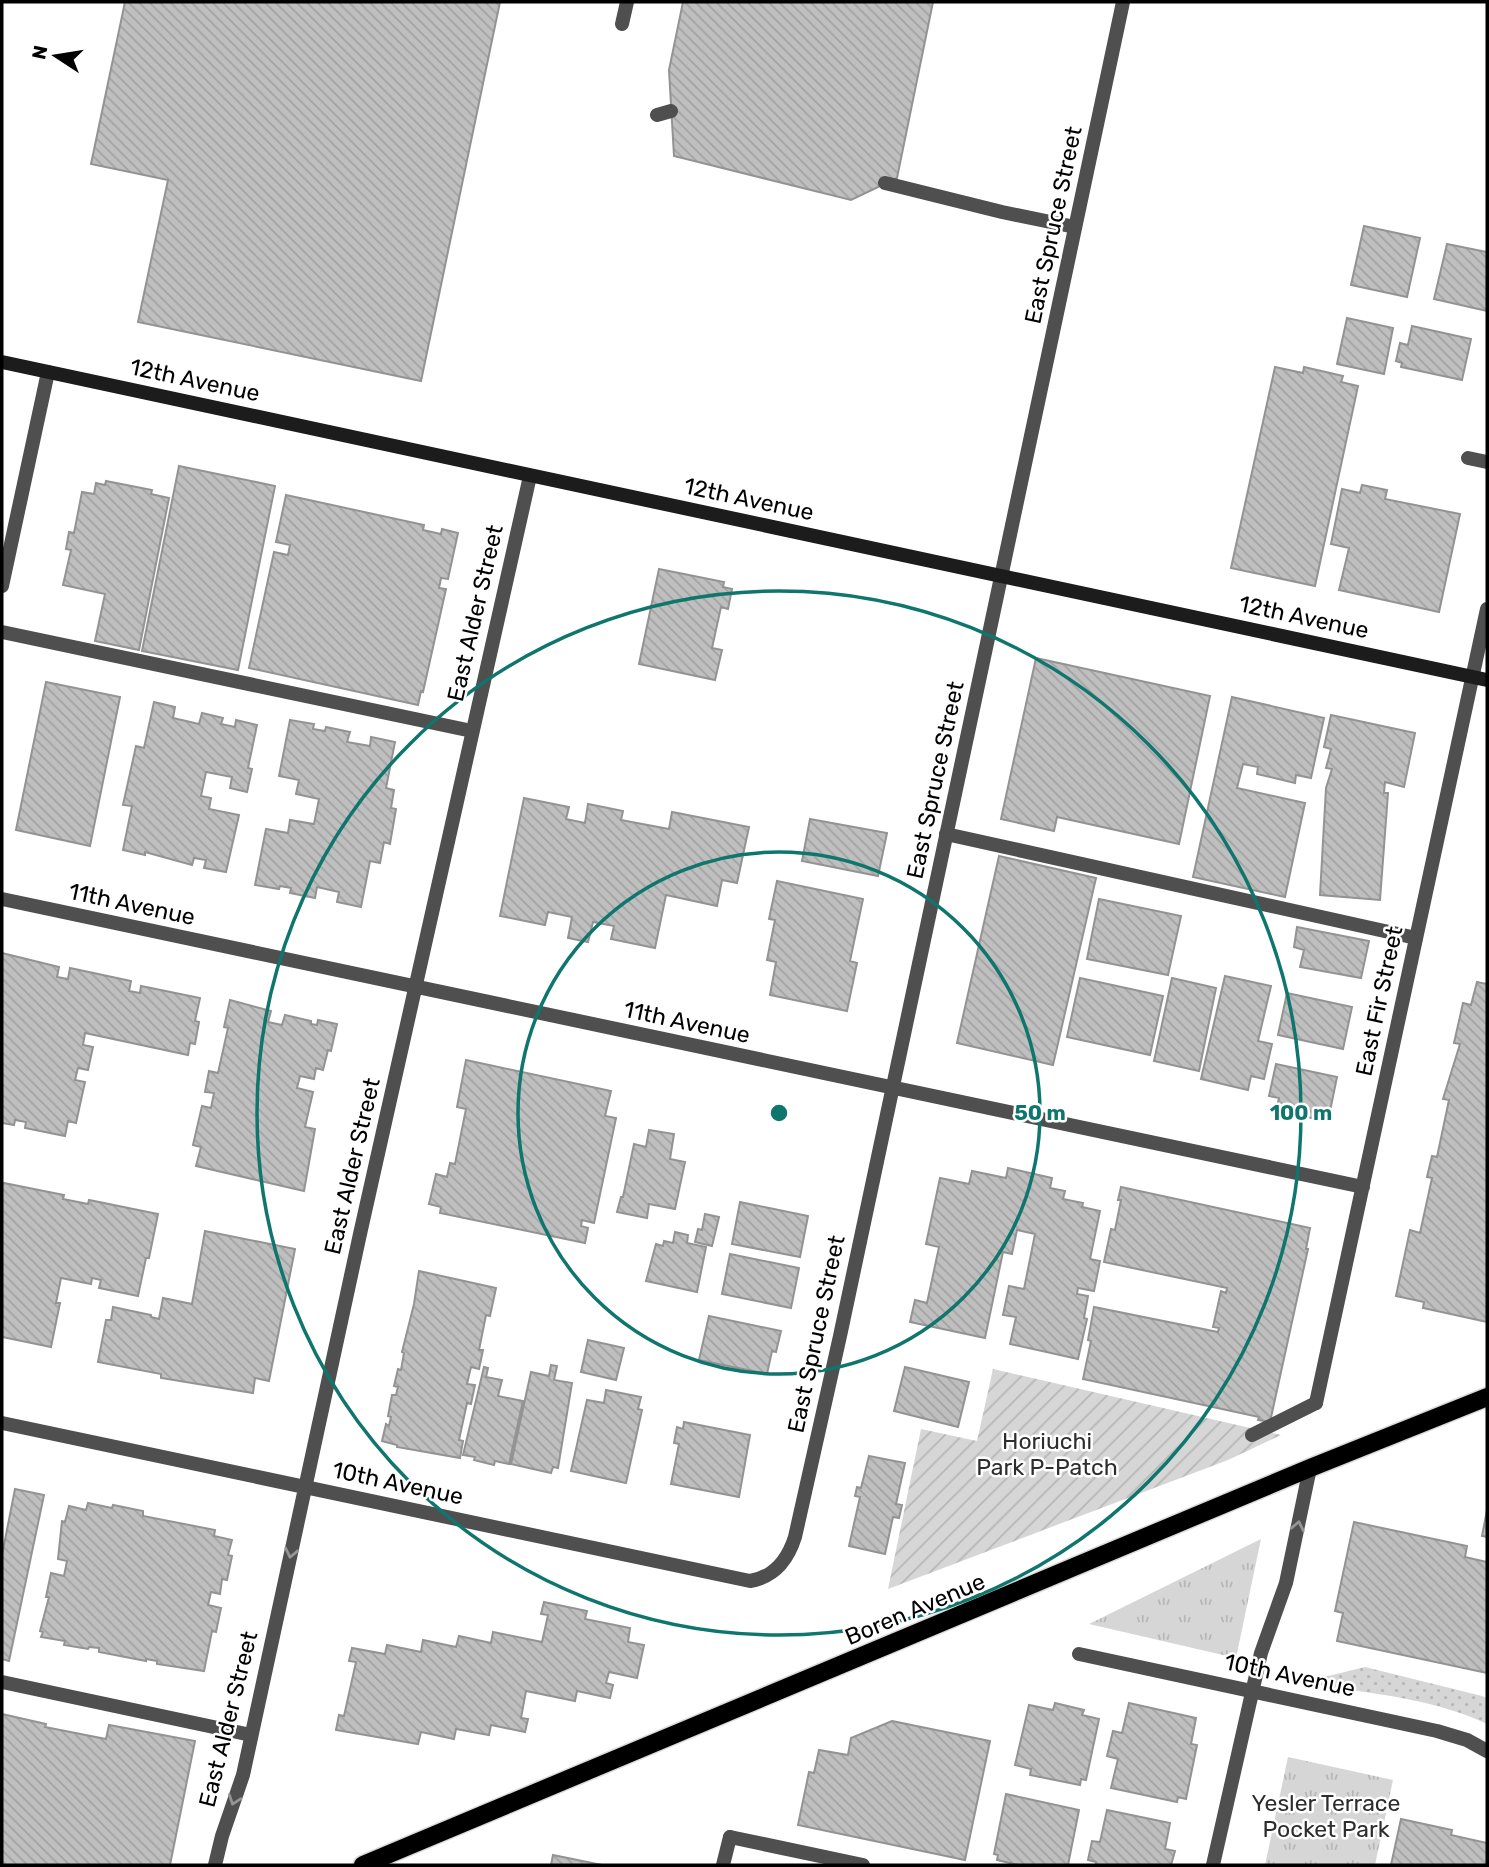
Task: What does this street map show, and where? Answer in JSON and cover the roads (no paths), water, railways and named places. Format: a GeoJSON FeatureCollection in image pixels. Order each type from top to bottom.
{"type":"FeatureCollection","features":[{"type":"Feature","properties":{"kind":"main road","name":"12th Avenue"},"geometry":{"type":"LineString","coordinates":[[2,362],[1487,680]]}},
{"type":"Feature","properties":{"kind":"main road","name":"Boren Avenue"},"geometry":{"type":"LineString","coordinates":[[363,1865],[1310,1468],[1487,1398]]}},
{"type":"Feature","properties":{"kind":"street"},"geometry":{"type":"LineString","coordinates":[[622,24],[627,2]]}},
{"type":"Feature","properties":{"kind":"street","name":"East Spruce Street"},"geometry":{"type":"LineString","coordinates":[[781,1564],[788,1556],[795,1537],[1123,2]]}},
{"type":"Feature","properties":{"kind":"street"},"geometry":{"type":"LineString","coordinates":[[886,183],[1075,227]]}},
{"type":"Feature","properties":{"kind":"street"},"geometry":{"type":"LineString","coordinates":[[2,586],[48,372]]}},
{"type":"Feature","properties":{"kind":"street"},"geometry":{"type":"LineString","coordinates":[[1468,458],[1487,462]]}},
{"type":"Feature","properties":{"kind":"street","name":"East Alder Street"},"geometry":{"type":"LineString","coordinates":[[215,1865],[243,1775],[530,476]]}},
{"type":"Feature","properties":{"kind":"street","name":"East Fir Street"},"geometry":{"type":"LineString","coordinates":[[1252,1435],[1316,1403],[1487,609]]}},
{"type":"Feature","properties":{"kind":"street"},"geometry":{"type":"LineString","coordinates":[[2,632],[472,732]]}},
{"type":"Feature","properties":{"kind":"street"},"geometry":{"type":"LineString","coordinates":[[946,834],[1416,938]]}},
{"type":"Feature","properties":{"kind":"street","name":"11th Avenue"},"geometry":{"type":"LineString","coordinates":[[2,899],[1363,1187]]}},
{"type":"Feature","properties":{"kind":"street","name":"10th Avenue"},"geometry":{"type":"LineString","coordinates":[[2,1423],[750,1581],[763,1577],[781,1564]]}},
{"type":"Feature","properties":{"kind":"street"},"geometry":{"type":"LineString","coordinates":[[1213,1865],[1261,1653],[1286,1583],[1310,1468]]}},
{"type":"Feature","properties":{"kind":"street","name":"10th Avenue"},"geometry":{"type":"LineString","coordinates":[[1079,1654],[1437,1731],[1467,1740],[1487,1751]]}},
{"type":"Feature","properties":{"kind":"street"},"geometry":{"type":"LineString","coordinates":[[2,1682],[251,1735]]}},
{"type":"Feature","properties":{"kind":"street"},"geometry":{"type":"LineString","coordinates":[[723,1865],[730,1837],[863,1865]]}},
{"type":"Feature","properties":{"kind":"park label","name":"Horiuchi Park P-Patch"},"geometry":{"type":"Point","coordinates":[1047,1454]}},
{"type":"Feature","properties":{"kind":"park label","name":"Yesler Terrace Pocket Park"},"geometry":{"type":"Point","coordinates":[1326,1816]}}]}
